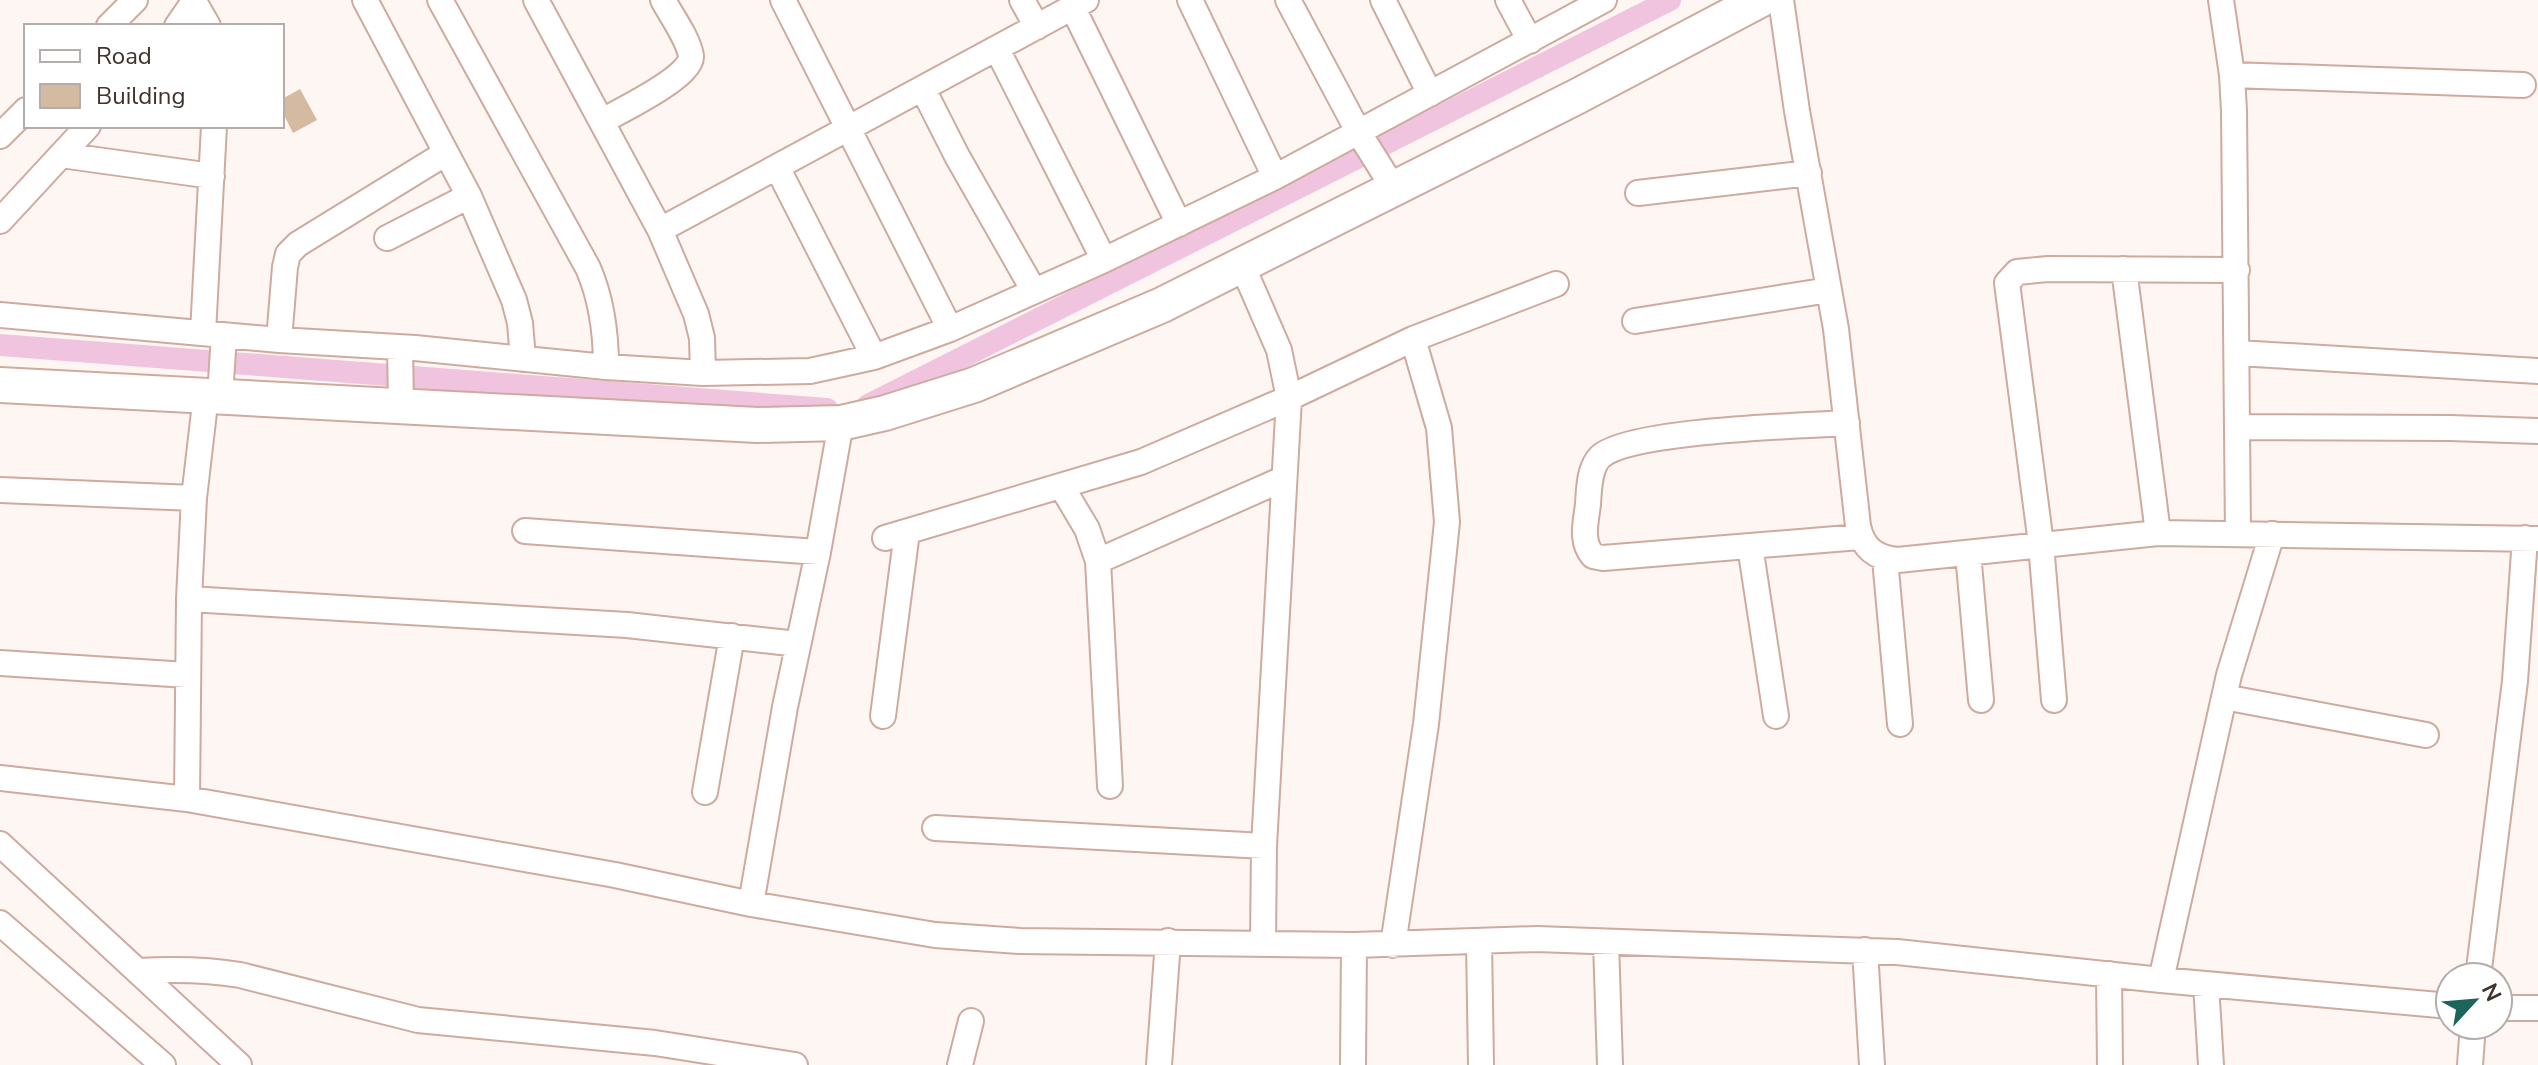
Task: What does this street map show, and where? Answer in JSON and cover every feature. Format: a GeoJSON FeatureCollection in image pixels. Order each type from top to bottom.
{"type":"FeatureCollection","features":[{"type":"Feature","properties":{"kind":"street"},"geometry":{"type":"LineString","coordinates":[[111,24],[135,0]]}},
{"type":"Feature","properties":{"kind":"street"},"geometry":{"type":"LineString","coordinates":[[365,0],[469,196],[514,300],[520,323],[523,359]]}},
{"type":"Feature","properties":{"kind":"street"},"geometry":{"type":"LineString","coordinates":[[440,0],[588,268],[601,303],[606,334],[606,367]]}},
{"type":"Feature","properties":{"kind":"street"},"geometry":{"type":"LineString","coordinates":[[536,0],[660,230],[696,314],[702,338],[703,373]]}},
{"type":"Feature","properties":{"kind":"street"},"geometry":{"type":"LineString","coordinates":[[602,121],[679,77],[690,64],[691,55],[663,0]]}},
{"type":"Feature","properties":{"kind":"street"},"geometry":{"type":"LineString","coordinates":[[783,0],[950,329]]}},
{"type":"Feature","properties":{"kind":"street"},"geometry":{"type":"LineString","coordinates":[[1022,0],[1037,27]]}},
{"type":"Feature","properties":{"kind":"street"},"geometry":{"type":"LineString","coordinates":[[1190,0],[1275,177]]}},
{"type":"Feature","properties":{"kind":"street"},"geometry":{"type":"LineString","coordinates":[[1288,0],[1364,141],[1389,180]]}},
{"type":"Feature","properties":{"kind":"street"},"geometry":{"type":"LineString","coordinates":[[1383,0],[1430,94]]}},
{"type":"Feature","properties":{"kind":"street"},"geometry":{"type":"LineString","coordinates":[[1508,0],[1530,41]]}},
{"type":"Feature","properties":{"kind":"street"},"geometry":{"type":"LineString","coordinates":[[0,315],[216,364],[401,376],[757,425],[841,423],[885,413],[974,385],[1162,305],[1242,265],[1389,180],[1760,0]]}},
{"type":"Feature","properties":{"kind":"street"},"geometry":{"type":"LineString","coordinates":[[1781,0],[1829,290],[1860,537],[1867,548],[1885,559],[1898,560],[2158,533],[2531,538],[2526,682],[2481,961]]}},
{"type":"Feature","properties":{"kind":"street"},"geometry":{"type":"LineString","coordinates":[[2221,0],[2232,75],[2237,270],[2238,534]]}},
{"type":"Feature","properties":{"kind":"street"},"geometry":{"type":"LineString","coordinates":[[0,385],[216,364],[279,340],[401,376],[523,359],[703,373],[810,371],[874,357],[950,329],[1104,260],[1275,177],[1364,141],[1430,94],[1601,1]]}},
{"type":"Feature","properties":{"kind":"street"},"geometry":{"type":"LineString","coordinates":[[178,24],[195,2],[207,24]]}},
{"type":"Feature","properties":{"kind":"street"},"geometry":{"type":"LineString","coordinates":[[660,230],[1079,4],[1179,224]]}},
{"type":"Feature","properties":{"kind":"street"},"geometry":{"type":"LineString","coordinates":[[997,49],[1104,260]]}},
{"type":"Feature","properties":{"kind":"street"},"geometry":{"type":"LineString","coordinates":[[2232,75],[2523,85]]}},
{"type":"Feature","properties":{"kind":"street"},"geometry":{"type":"LineString","coordinates":[[923,89],[957,156],[1034,291]]}},
{"type":"Feature","properties":{"kind":"street"},"geometry":{"type":"LineString","coordinates":[[0,136],[24,112]]}},
{"type":"Feature","properties":{"kind":"street"},"geometry":{"type":"LineString","coordinates":[[0,221],[86,128]]}},
{"type":"Feature","properties":{"kind":"street"},"geometry":{"type":"LineString","coordinates":[[187,799],[187,675],[194,498],[216,364],[214,128]]}},
{"type":"Feature","properties":{"kind":"street"},"geometry":{"type":"LineString","coordinates":[[279,340],[288,254],[298,244],[446,153]]}},
{"type":"Feature","properties":{"kind":"street"},"geometry":{"type":"LineString","coordinates":[[61,155],[212,176]]}},
{"type":"Feature","properties":{"kind":"street"},"geometry":{"type":"LineString","coordinates":[[777,167],[874,357]]}},
{"type":"Feature","properties":{"kind":"street"},"geometry":{"type":"LineString","coordinates":[[1638,193],[1809,173]]}},
{"type":"Feature","properties":{"kind":"street"},"geometry":{"type":"LineString","coordinates":[[387,238],[469,196]]}},
{"type":"Feature","properties":{"kind":"street"},"geometry":{"type":"LineString","coordinates":[[1242,265],[1279,350],[1289,398],[1264,846],[1263,944]]}},
{"type":"Feature","properties":{"kind":"street"},"geometry":{"type":"LineString","coordinates":[[2124,269],[2158,533]]}},
{"type":"Feature","properties":{"kind":"street"},"geometry":{"type":"LineString","coordinates":[[2054,700],[2041,544],[2007,283],[2012,276],[2023,271],[2237,270]]}},
{"type":"Feature","properties":{"kind":"street"},"geometry":{"type":"LineString","coordinates":[[883,716],[896,535],[1141,462],[1289,398],[1413,339],[1556,284]]}},
{"type":"Feature","properties":{"kind":"street"},"geometry":{"type":"LineString","coordinates":[[1635,321],[1829,290]]}},
{"type":"Feature","properties":{"kind":"street"},"geometry":{"type":"LineString","coordinates":[[1393,945],[1426,724],[1447,522],[1439,428],[1413,339]]}},
{"type":"Feature","properties":{"kind":"street"},"geometry":{"type":"LineString","coordinates":[[2238,353],[2538,371]]}},
{"type":"Feature","properties":{"kind":"street"},"geometry":{"type":"LineString","coordinates":[[751,904],[785,707],[841,423]]}},
{"type":"Feature","properties":{"kind":"street"},"geometry":{"type":"LineString","coordinates":[[1847,423],[1679,434],[1609,451],[1595,462],[1584,539],[1593,556],[1860,537]]}},
{"type":"Feature","properties":{"kind":"street"},"geometry":{"type":"LineString","coordinates":[[2238,427],[2538,431]]}},
{"type":"Feature","properties":{"kind":"street"},"geometry":{"type":"LineString","coordinates":[[1098,561],[1283,479]]}},
{"type":"Feature","properties":{"kind":"street"},"geometry":{"type":"LineString","coordinates":[[1062,487],[1087,529],[1098,561],[1110,786]]}},
{"type":"Feature","properties":{"kind":"street"},"geometry":{"type":"LineString","coordinates":[[0,490],[194,498]]}},
{"type":"Feature","properties":{"kind":"street"},"geometry":{"type":"LineString","coordinates":[[525,531],[818,552]]}},
{"type":"Feature","properties":{"kind":"street"},"geometry":{"type":"LineString","coordinates":[[2161,980],[2224,697],[2272,534]]}},
{"type":"Feature","properties":{"kind":"street"},"geometry":{"type":"LineString","coordinates":[[1750,546],[1776,716]]}},
{"type":"Feature","properties":{"kind":"street"},"geometry":{"type":"LineString","coordinates":[[1968,553],[1981,700]]}},
{"type":"Feature","properties":{"kind":"street"},"geometry":{"type":"LineString","coordinates":[[1885,559],[1900,724]]}},
{"type":"Feature","properties":{"kind":"street"},"geometry":{"type":"LineString","coordinates":[[189,599],[627,625],[798,644]]}},
{"type":"Feature","properties":{"kind":"street"},"geometry":{"type":"LineString","coordinates":[[705,792],[732,636]]}},
{"type":"Feature","properties":{"kind":"street"},"geometry":{"type":"LineString","coordinates":[[0,663],[187,675]]}},
{"type":"Feature","properties":{"kind":"street"},"geometry":{"type":"LineString","coordinates":[[2224,697],[2426,735]]}},
{"type":"Feature","properties":{"kind":"street"},"geometry":{"type":"LineString","coordinates":[[0,778],[187,799],[615,875],[751,904],[935,935],[1020,941],[1354,945],[1479,941],[1606,942],[1865,950],[2434,1005]]}},
{"type":"Feature","properties":{"kind":"street"},"geometry":{"type":"LineString","coordinates":[[935,828],[1264,846]]}},
{"type":"Feature","properties":{"kind":"street"},"geometry":{"type":"LineString","coordinates":[[0,844],[239,1065]]}},
{"type":"Feature","properties":{"kind":"street"},"geometry":{"type":"LineString","coordinates":[[0,923],[137,1054],[163,1065]]}},
{"type":"Feature","properties":{"kind":"street"},"geometry":{"type":"LineString","coordinates":[[1159,1065],[1168,941]]}},
{"type":"Feature","properties":{"kind":"street"},"geometry":{"type":"LineString","coordinates":[[1479,941],[1481,1065]]}},
{"type":"Feature","properties":{"kind":"street"},"geometry":{"type":"LineString","coordinates":[[1606,942],[1610,1065]]}},
{"type":"Feature","properties":{"kind":"street"},"geometry":{"type":"LineString","coordinates":[[1353,1065],[1354,945]]}},
{"type":"Feature","properties":{"kind":"street"},"geometry":{"type":"LineString","coordinates":[[1865,950],[1872,1065]]}},
{"type":"Feature","properties":{"kind":"street"},"geometry":{"type":"LineString","coordinates":[[138,971],[184,968],[213,971],[418,1020],[655,1043],[795,1065]]}},
{"type":"Feature","properties":{"kind":"street"},"geometry":{"type":"LineString","coordinates":[[2109,974],[2110,1065]]}},
{"type":"Feature","properties":{"kind":"street"},"geometry":{"type":"LineString","coordinates":[[2206,984],[2211,1065]]}},
{"type":"Feature","properties":{"kind":"street"},"geometry":{"type":"LineString","coordinates":[[2514,1008],[2538,1008]]}},
{"type":"Feature","properties":{"kind":"street"},"geometry":{"type":"LineString","coordinates":[[960,1065],[971,1021]]}},
{"type":"Feature","properties":{"kind":"street"},"geometry":{"type":"LineString","coordinates":[[2470,1065],[2472,1041]]}},
{"type":"Feature","properties":{"kind":"building"},"geometry":{"type":"Polygon","coordinates":[[[300,89],[317,120],[293,133],[284,115],[284,98],[300,89]]]}},
{"type":"Feature","properties":{"kind":"waterway"},"geometry":{"type":"LineString","coordinates":[[868,405],[1670,0]]}},
{"type":"Feature","properties":{"kind":"waterway"},"geometry":{"type":"LineString","coordinates":[[0,345],[827,409]]}}]}
